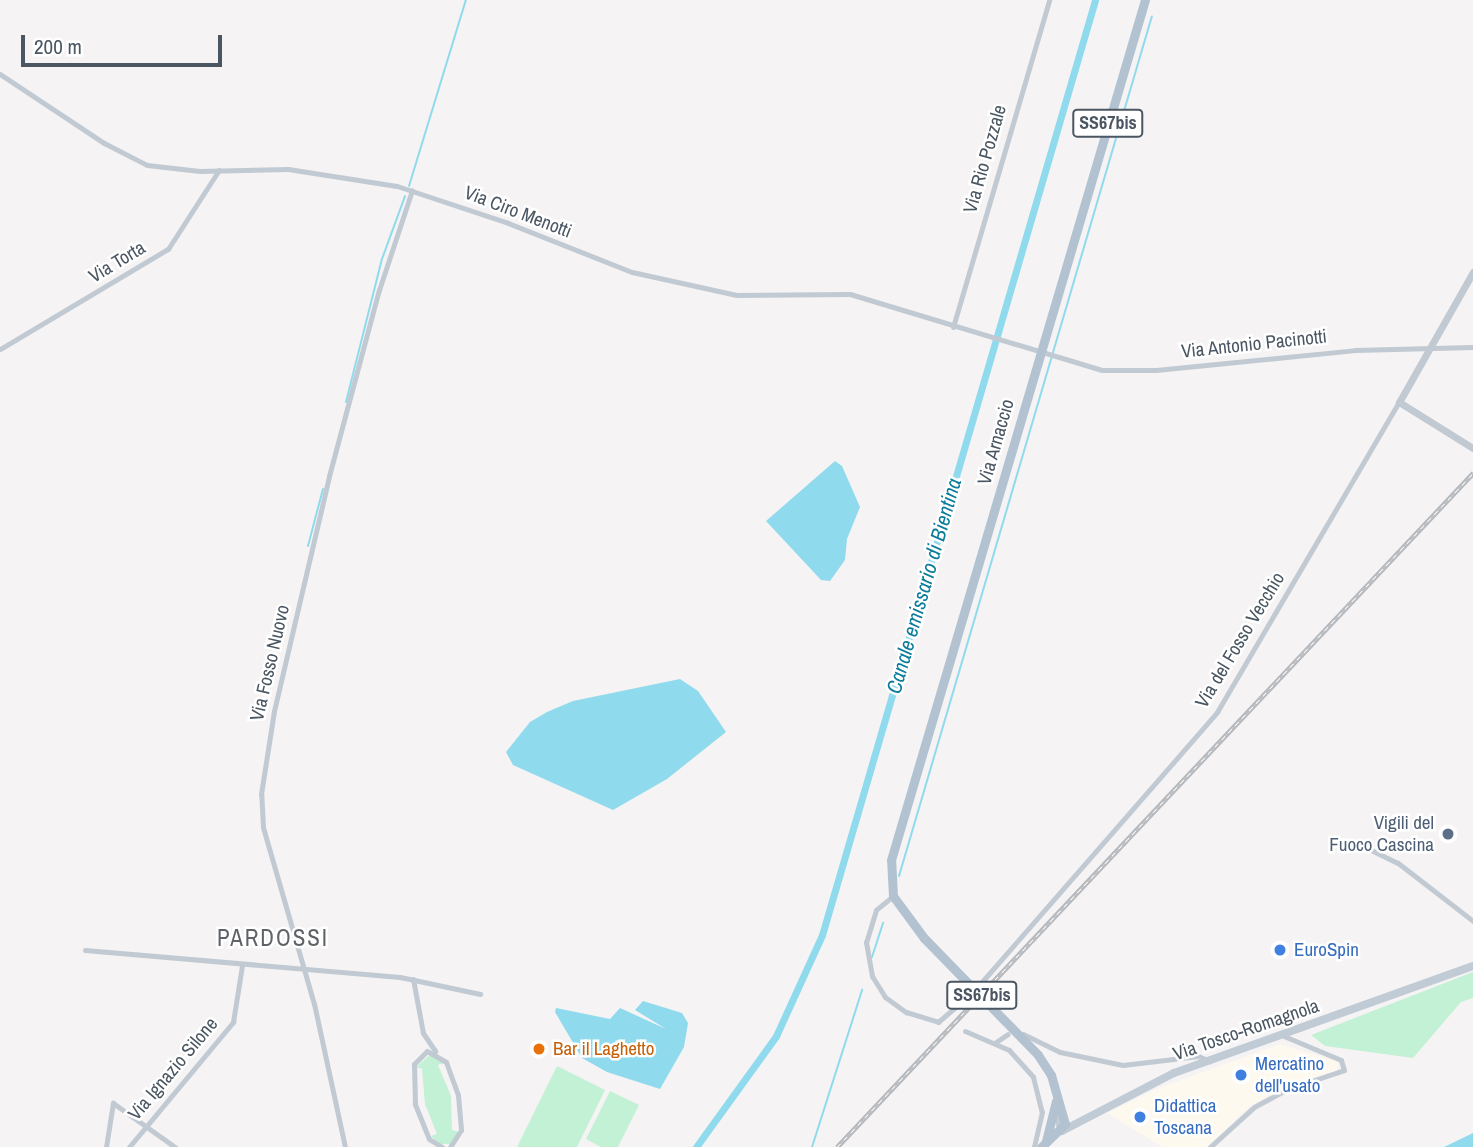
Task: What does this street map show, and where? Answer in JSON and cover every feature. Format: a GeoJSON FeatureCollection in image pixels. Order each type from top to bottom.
{"type":"FeatureCollection","features":[{"type":"Feature","properties":{"kind":"main road","name":"Via Arnaccio"},"geometry":{"type":"LineString","coordinates":[[892,896],[892,854],[1048,356],[1145,0]]}},
{"type":"Feature","properties":{"kind":"main road","name":"SS67bis"},"geometry":{"type":"LineString","coordinates":[[892,896],[924,938],[1038,1055],[1051,1075],[1062,1130]]}},
{"type":"Feature","properties":{"kind":"main road","name":"Via Tosco-Romagnola"},"geometry":{"type":"LineString","coordinates":[[1040,1146],[1083,1118],[1164,1078],[1270,1042],[1473,966]]}},
{"type":"Feature","properties":{"kind":"main road","name":"SS67bis"},"geometry":{"type":"LineString","coordinates":[[1040,1146],[1058,1109]]}},
{"type":"Feature","properties":{"kind":"main road"},"geometry":{"type":"LineString","coordinates":[[1058,1109],[1083,1118]]}},
{"type":"Feature","properties":{"kind":"street","name":"Via Rio Pozzale"},"geometry":{"type":"LineString","coordinates":[[953,327],[1049,0]]}},
{"type":"Feature","properties":{"kind":"street","name":"Via Ciro Menotti"},"geometry":{"type":"LineString","coordinates":[[0,74],[135,160],[173,169],[299,170],[412,190],[607,264],[670,282],[737,295],[850,294],[1048,356]]}},
{"type":"Feature","properties":{"kind":"street","name":"Via Torta"},"geometry":{"type":"LineString","coordinates":[[0,349],[168,248],[219,170]]}},
{"type":"Feature","properties":{"kind":"street","name":"Via Fosso Nuovo"},"geometry":{"type":"LineString","coordinates":[[345,1147],[305,969],[263,827],[264,762],[329,476],[379,290],[412,190]]}},
{"type":"Feature","properties":{"kind":"street","name":"Via del Fosso Vecchio"},"geometry":{"type":"LineString","coordinates":[[980,984],[1217,712],[1473,272]]}},
{"type":"Feature","properties":{"kind":"street","name":"Via Antonio Pacinotti"},"geometry":{"type":"LineString","coordinates":[[1048,356],[1129,372],[1355,350],[1473,346]]}},
{"type":"Feature","properties":{"kind":"street"},"geometry":{"type":"LineString","coordinates":[[1399,402],[1473,449]]}},
{"type":"Feature","properties":{"kind":"street"},"geometry":{"type":"LineString","coordinates":[[1367,848],[1398,863],[1473,921]]}},
{"type":"Feature","properties":{"kind":"street"},"geometry":{"type":"LineString","coordinates":[[892,896],[879,904],[867,936],[872,976],[892,1004],[933,1021],[943,1020],[972,993]]}},
{"type":"Feature","properties":{"kind":"street"},"geometry":{"type":"LineString","coordinates":[[85,950],[242,966],[413,979],[480,994]]}},
{"type":"Feature","properties":{"kind":"street","name":"Via Ignazio Silone"},"geometry":{"type":"LineString","coordinates":[[129,1147],[233,1022],[242,966]]}},
{"type":"Feature","properties":{"kind":"street"},"geometry":{"type":"LineString","coordinates":[[413,979],[423,1033],[420,1053],[413,1070],[415,1104],[426,1133],[439,1147]]}},
{"type":"Feature","properties":{"kind":"street"},"geometry":{"type":"LineString","coordinates":[[965,1031],[996,1042],[1020,1060],[1038,1090],[1042,1119],[1040,1146]]}},
{"type":"Feature","properties":{"kind":"street"},"geometry":{"type":"LineString","coordinates":[[423,1033],[449,1066],[458,1095],[461,1125],[453,1146]]}},
{"type":"Feature","properties":{"kind":"street"},"geometry":{"type":"LineString","coordinates":[[996,1042],[1008,1034]]}},
{"type":"Feature","properties":{"kind":"street"},"geometry":{"type":"LineString","coordinates":[[1023,1034],[1060,1052],[1123,1065],[1202,1055],[1210,1062]]}},
{"type":"Feature","properties":{"kind":"street"},"geometry":{"type":"LineString","coordinates":[[1210,1147],[1262,1102],[1300,1084],[1340,1074],[1345,1067],[1340,1060],[1284,1036]]}},
{"type":"Feature","properties":{"kind":"street"},"geometry":{"type":"LineString","coordinates":[[420,1053],[437,1053]]}},
{"type":"Feature","properties":{"kind":"street","name":"Via Ignazio Silone"},"geometry":{"type":"LineString","coordinates":[[106,1147],[113,1103],[147,1126]]}},
{"type":"Feature","properties":{"kind":"street"},"geometry":{"type":"LineString","coordinates":[[147,1126],[174,1147]]}},
{"type":"Feature","properties":{"kind":"shaded area"},"geometry":{"type":"Polygon","coordinates":[[[1280,1044],[1339,1062],[1337,1071],[1290,1084],[1250,1106],[1207,1147],[1162,1147],[1107,1113],[1156,1089],[1280,1044]]]}},
{"type":"Feature","properties":{"kind":"green space"},"geometry":{"type":"Polygon","coordinates":[[[1473,972],[1473,998],[1461,1002],[1413,1058],[1325,1046],[1311,1035],[1473,972]]]}},
{"type":"Feature","properties":{"kind":"green space"},"geometry":{"type":"Polygon","coordinates":[[[431,1054],[444,1063],[438,1065],[451,1096],[452,1130],[459,1132],[450,1144],[440,1144],[431,1136],[437,1134],[425,1104],[422,1069],[416,1067],[431,1054]]]}},
{"type":"Feature","properties":{"kind":"green space"},"geometry":{"type":"Polygon","coordinates":[[[557,1066],[605,1090],[577,1147],[517,1147],[557,1066]]]}},
{"type":"Feature","properties":{"kind":"green space"},"geometry":{"type":"Polygon","coordinates":[[[610,1091],[639,1105],[618,1147],[601,1147],[586,1139],[610,1091]]]}},
{"type":"Feature","properties":{"kind":"water"},"geometry":{"type":"Polygon","coordinates":[[[835,461],[842,466],[860,507],[847,539],[845,560],[830,581],[821,580],[766,521],[835,461]]]}},
{"type":"Feature","properties":{"kind":"water"},"geometry":{"type":"Polygon","coordinates":[[[680,679],[698,691],[726,732],[667,779],[613,810],[513,765],[506,752],[530,722],[573,701],[680,679]]]}},
{"type":"Feature","properties":{"kind":"water"},"geometry":{"type":"Polygon","coordinates":[[[643,1001],[682,1013],[688,1023],[684,1047],[660,1089],[607,1072],[582,1058],[555,1012],[556,1008],[610,1019],[620,1008],[666,1029],[635,1010],[643,1001]]]}},
{"type":"Feature","properties":{"kind":"water"},"geometry":{"type":"Polygon","coordinates":[[[1473,1133],[1473,1147],[1444,1147],[1469,1135],[1473,1133]]]}},
{"type":"Feature","properties":{"kind":"waterway"},"geometry":{"type":"LineString","coordinates":[[409,186],[466,0]]}},
{"type":"Feature","properties":{"kind":"waterway","name":"Canale emissario di Bientina"},"geometry":{"type":"LineString","coordinates":[[696,1147],[776,1036],[822,935],[1095,0]]}},
{"type":"Feature","properties":{"kind":"waterway"},"geometry":{"type":"LineString","coordinates":[[899,876],[1152,16]]}},
{"type":"Feature","properties":{"kind":"waterway"},"geometry":{"type":"LineString","coordinates":[[346,402],[382,259],[405,196]]}},
{"type":"Feature","properties":{"kind":"waterway"},"geometry":{"type":"LineString","coordinates":[[308,546],[323,489]]}},
{"type":"Feature","properties":{"kind":"waterway"},"geometry":{"type":"LineString","coordinates":[[872,957],[883,923]]}},
{"type":"Feature","properties":{"kind":"waterway"},"geometry":{"type":"LineString","coordinates":[[812,1147],[862,990]]}},
{"type":"Feature","properties":{"kind":"railway"},"geometry":{"type":"LineString","coordinates":[[837,1147],[1473,473]]}},
{"type":"Feature","properties":{"kind":"place","name":"Vigili del Fuoco Cascina"},"geometry":{"type":"Point","coordinates":[1448,834]}},
{"type":"Feature","properties":{"kind":"place","name":"EuroSpin"},"geometry":{"type":"Point","coordinates":[1280,950]}},
{"type":"Feature","properties":{"kind":"place","name":"Bar il Laghetto"},"geometry":{"type":"Point","coordinates":[539,1049]}},
{"type":"Feature","properties":{"kind":"place","name":"Mercatino dell'usato"},"geometry":{"type":"Point","coordinates":[1241,1075]}},
{"type":"Feature","properties":{"kind":"place","name":"Didattica Toscana"},"geometry":{"type":"Point","coordinates":[1140,1117]}},
{"type":"Feature","properties":{"kind":"district","name":"PARDOSSI"},"geometry":{"type":"Point","coordinates":[273,938]}}]}
